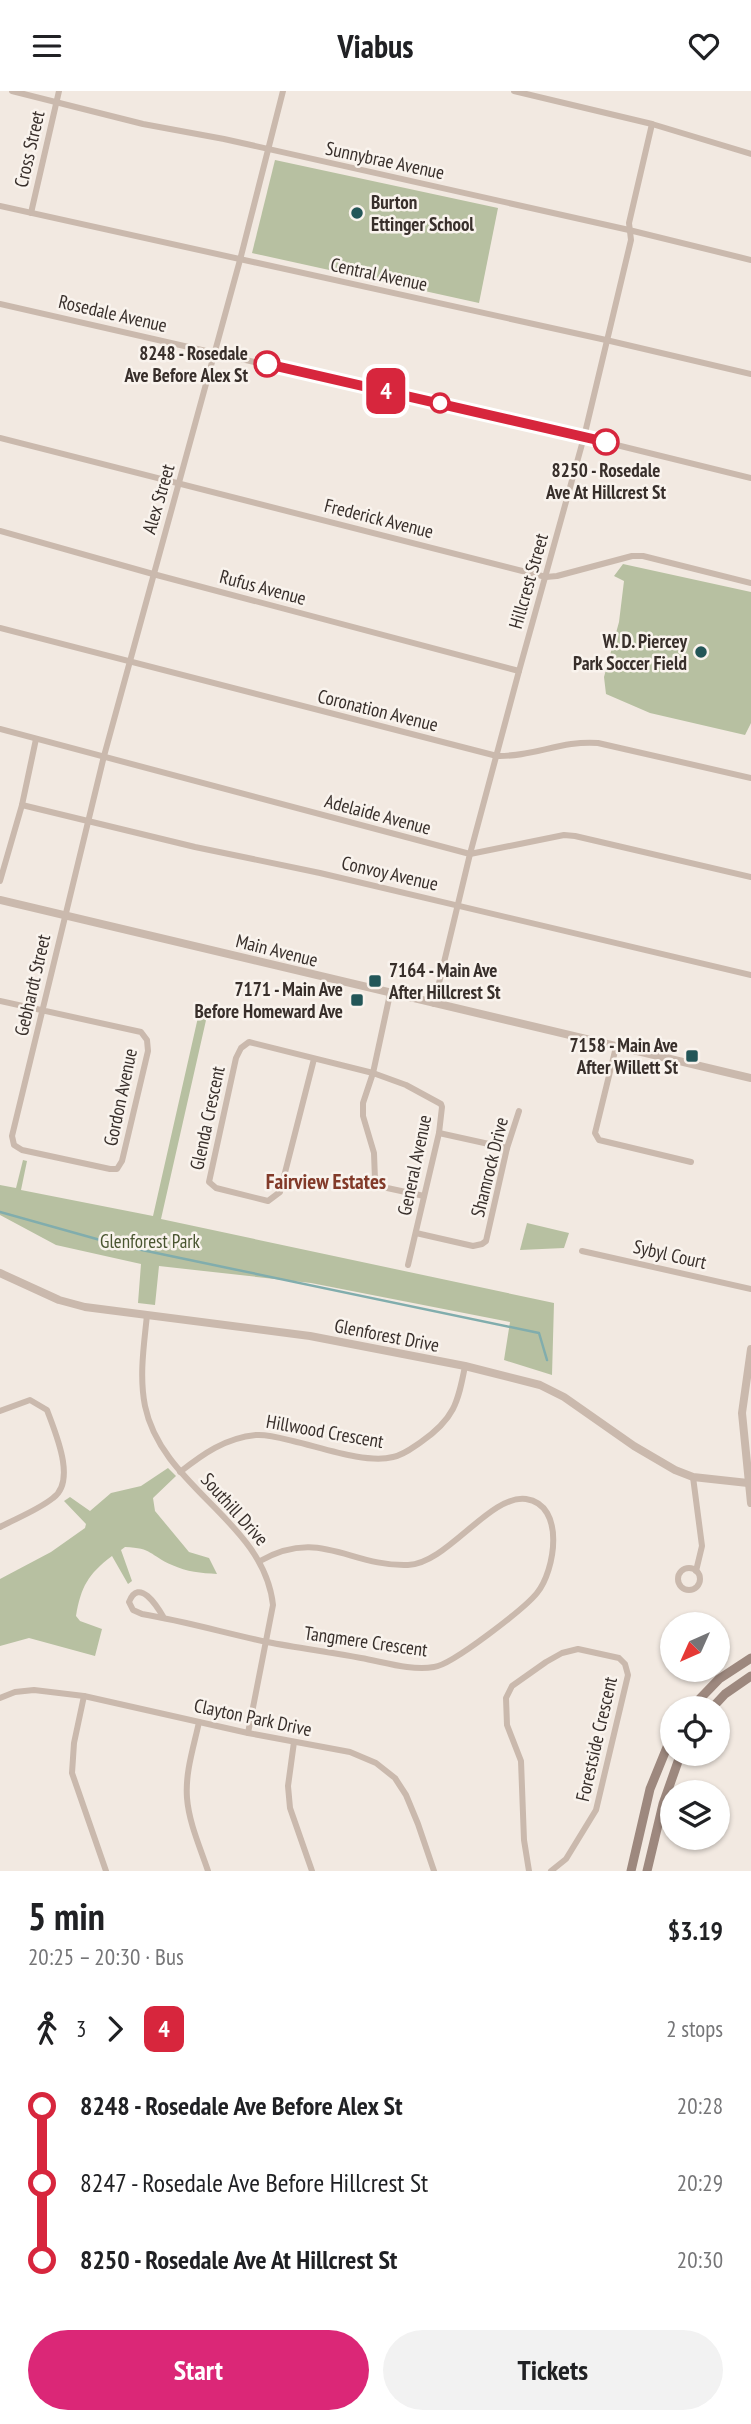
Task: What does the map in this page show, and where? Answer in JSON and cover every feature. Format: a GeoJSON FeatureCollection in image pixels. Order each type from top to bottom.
{"type":"FeatureCollection","features":[{"type":"Feature","properties":{"kind":"main road"},"geometry":{"type":"LineString","coordinates":[[703,1696],[719,1679],[751,1658]]}},
{"type":"Feature","properties":{"kind":"main road"},"geometry":{"type":"LineString","coordinates":[[725,1696],[751,1677]]}},
{"type":"Feature","properties":{"kind":"main road"},"geometry":{"type":"LineString","coordinates":[[631,1871],[650,1789],[660,1764]]}},
{"type":"Feature","properties":{"kind":"main road"},"geometry":{"type":"LineString","coordinates":[[647,1871],[663,1804],[676,1766]]}},
{"type":"Feature","properties":{"kind":"street","name":"Sunnybrae Avenue"},"geometry":{"type":"LineString","coordinates":[[12,91],[143,124],[629,230],[751,260]]}},
{"type":"Feature","properties":{"kind":"street","name":"Cross Street"},"geometry":{"type":"LineString","coordinates":[[31,213],[58,91]]}},
{"type":"Feature","properties":{"kind":"street","name":"Alex Street"},"geometry":{"type":"LineString","coordinates":[[65,915],[104,756],[240,260],[283,91]]}},
{"type":"Feature","properties":{"kind":"street"},"geometry":{"type":"LineString","coordinates":[[514,91],[652,124],[751,154]]}},
{"type":"Feature","properties":{"kind":"street","name":"Hillcrest Street"},"geometry":{"type":"LineString","coordinates":[[434,1004],[470,854],[584,437],[631,240],[629,223],[652,124]]}},
{"type":"Feature","properties":{"kind":"street","name":"Central Avenue"},"geometry":{"type":"LineString","coordinates":[[0,206],[751,374]]}},
{"type":"Feature","properties":{"kind":"street","name":"Rosedale Avenue"},"geometry":{"type":"LineString","coordinates":[[0,304],[584,437],[751,478]]}},
{"type":"Feature","properties":{"kind":"street","name":"Frederick Avenue"},"geometry":{"type":"LineString","coordinates":[[0,438],[546,577],[632,556],[643,556],[751,583]]}},
{"type":"Feature","properties":{"kind":"street","name":"Rufus Avenue"},"geometry":{"type":"LineString","coordinates":[[0,530],[153,574],[519,671]]}},
{"type":"Feature","properties":{"kind":"street","name":"Coronation Avenue"},"geometry":{"type":"LineString","coordinates":[[0,628],[497,756],[510,757],[582,742],[598,743],[751,778]]}},
{"type":"Feature","properties":{"kind":"street","name":"Adelaide Avenue"},"geometry":{"type":"LineString","coordinates":[[0,729],[470,854],[564,835],[751,877]]}},
{"type":"Feature","properties":{"kind":"street"},"geometry":{"type":"LineString","coordinates":[[0,881],[22,805],[36,739]]}},
{"type":"Feature","properties":{"kind":"street","name":"Convoy Avenue"},"geometry":{"type":"LineString","coordinates":[[22,805],[751,975]]}},
{"type":"Feature","properties":{"kind":"street","name":"Main Avenue"},"geometry":{"type":"LineString","coordinates":[[0,900],[751,1078]]}},
{"type":"Feature","properties":{"kind":"street","name":"Gebhardt Street"},"geometry":{"type":"LineString","coordinates":[[65,915],[12,1136],[15,1145],[22,1150],[117,1169]]}},
{"type":"Feature","properties":{"kind":"street"},"geometry":{"type":"LineString","coordinates":[[390,994],[373,1073],[363,1103],[363,1116],[374,1153],[375,1180],[379,1186],[424,1196]]}},
{"type":"Feature","properties":{"kind":"street"},"geometry":{"type":"LineString","coordinates":[[0,1001],[42,1011]]}},
{"type":"Feature","properties":{"kind":"street","name":"Gordon Avenue"},"geometry":{"type":"LineString","coordinates":[[42,1011],[141,1032],[147,1040],[148,1051],[122,1161],[117,1169]]}},
{"type":"Feature","properties":{"kind":"street","name":"Glenda Crescent"},"geometry":{"type":"LineString","coordinates":[[314,1059],[280,1192],[268,1201],[216,1188],[209,1182],[210,1173],[236,1058],[241,1048],[249,1042],[373,1073]]}},
{"type":"Feature","properties":{"kind":"street"},"geometry":{"type":"LineString","coordinates":[[616,1047],[595,1133],[599,1140],[691,1163]]}},
{"type":"Feature","properties":{"kind":"street","name":"General Avenue"},"geometry":{"type":"LineString","coordinates":[[373,1073],[406,1085],[441,1104],[439,1133],[408,1265]]}},
{"type":"Feature","properties":{"kind":"street","name":"Shamrock Drive"},"geometry":{"type":"LineString","coordinates":[[416,1233],[473,1246],[486,1241],[507,1148],[519,1111]]}},
{"type":"Feature","properties":{"kind":"street"},"geometry":{"type":"LineString","coordinates":[[439,1133],[507,1148]]}},
{"type":"Feature","properties":{"kind":"street","name":"Sybyl Court"},"geometry":{"type":"LineString","coordinates":[[582,1251],[751,1289]]}},
{"type":"Feature","properties":{"kind":"street","name":"Glenforest Drive"},"geometry":{"type":"LineString","coordinates":[[0,1273],[59,1300],[85,1307],[310,1336],[465,1366],[540,1385],[564,1397],[634,1446],[675,1470],[693,1477],[748,1483]]}},
{"type":"Feature","properties":{"kind":"street","name":"Southill Drive"},"geometry":{"type":"LineString","coordinates":[[147,1315],[142,1384],[145,1408],[159,1441],[180,1472],[249,1545],[267,1576],[273,1605],[248,1733]]}},
{"type":"Feature","properties":{"kind":"street"},"geometry":{"type":"LineString","coordinates":[[751,1349],[747,1401],[748,1483],[751,1503]]}},
{"type":"Feature","properties":{"kind":"street","name":"Hillwood Crescent"},"geometry":{"type":"LineString","coordinates":[[180,1472],[207,1451],[231,1439],[259,1434],[371,1458],[391,1458],[405,1453],[430,1436],[449,1417],[458,1401],[465,1366]]}},
{"type":"Feature","properties":{"kind":"street"},"geometry":{"type":"LineString","coordinates":[[0,1411],[30,1400],[47,1410],[58,1440],[64,1469],[62,1489],[55,1497],[0,1527]]}},
{"type":"Feature","properties":{"kind":"street"},"geometry":{"type":"LineString","coordinates":[[693,1477],[702,1546],[696,1571]]}},
{"type":"Feature","properties":{"kind":"street","name":"Tangmere Crescent"},"geometry":{"type":"LineString","coordinates":[[163,1618],[151,1598],[143,1592],[138,1591],[132,1596],[129,1602],[133,1610],[142,1614],[266,1641],[412,1667],[438,1667],[461,1653],[536,1595],[547,1575],[554,1531],[545,1510],[535,1501],[524,1498],[500,1506],[417,1565],[397,1566],[313,1547],[297,1546],[279,1550],[260,1561]]}},
{"type":"Feature","properties":{"kind":"street","name":"Forestside Crescent"},"geometry":{"type":"LineString","coordinates":[[529,1871],[523,1828],[521,1761],[507,1725],[506,1697],[512,1686],[562,1653],[578,1649],[619,1658],[625,1664],[628,1675],[596,1810],[566,1859],[551,1871]]}},
{"type":"Feature","properties":{"kind":"street","name":"Clayton Park Drive"},"geometry":{"type":"LineString","coordinates":[[0,1698],[15,1692],[34,1690],[85,1696],[248,1733],[350,1752],[387,1770],[406,1795],[434,1871]]}},
{"type":"Feature","properties":{"kind":"street"},"geometry":{"type":"LineString","coordinates":[[85,1696],[74,1743],[72,1773],[106,1871]]}},
{"type":"Feature","properties":{"kind":"street"},"geometry":{"type":"LineString","coordinates":[[200,1722],[188,1774],[187,1797],[192,1824],[208,1871]]}},
{"type":"Feature","properties":{"kind":"street"},"geometry":{"type":"LineString","coordinates":[[294,1742],[288,1786],[290,1808],[312,1871]]}},
{"type":"Feature","properties":{"kind":"green space"},"geometry":{"type":"Polygon","coordinates":[[[275,160],[498,208],[479,303],[252,253],[275,160]]]}},
{"type":"Feature","properties":{"kind":"green space"},"geometry":{"type":"Polygon","coordinates":[[[623,564],[751,592],[751,723],[745,735],[650,713],[606,694],[604,677],[619,622],[624,581],[614,576],[623,564]]]}},
{"type":"Feature","properties":{"kind":"green space","name":"Glenforest Park"},"geometry":{"type":"Polygon","coordinates":[[[201,1004],[209,1007],[161,1219],[554,1303],[552,1375],[504,1360],[510,1322],[311,1283],[159,1266],[155,1305],[138,1303],[141,1264],[56,1245],[0,1215],[0,1185],[16,1188],[23,1160],[27,1161],[21,1190],[153,1216],[201,1004]]]}},
{"type":"Feature","properties":{"kind":"green space"},"geometry":{"type":"Polygon","coordinates":[[[527,1223],[569,1233],[564,1248],[520,1250],[527,1223]]]}},
{"type":"Feature","properties":{"kind":"green space"},"geometry":{"type":"Polygon","coordinates":[[[168,1468],[176,1476],[153,1498],[155,1511],[189,1552],[209,1558],[217,1574],[183,1569],[146,1550],[125,1547],[121,1550],[132,1581],[128,1584],[112,1556],[91,1575],[80,1597],[76,1616],[80,1621],[102,1629],[95,1656],[29,1638],[0,1646],[0,1579],[51,1552],[85,1528],[86,1524],[64,1501],[70,1497],[90,1511],[111,1493],[141,1486],[168,1468]]]}},
{"type":"Feature","properties":{"kind":"waterway"},"geometry":{"type":"LineString","coordinates":[[0,1212],[118,1245],[539,1333],[547,1360]]}},
{"type":"Feature","properties":{"kind":"bus line","name":"4"},"geometry":{"type":"LineString","coordinates":[[267,364],[606,442]]}},
{"type":"Feature","properties":{"kind":"place","name":"Burton Ettinger School"},"geometry":{"type":"Point","coordinates":[357,213]}},
{"type":"Feature","properties":{"kind":"place","name":"8248 - Rosedale Ave Before Alex St"},"geometry":{"type":"Point","coordinates":[267,364]}},
{"type":"Feature","properties":{"kind":"place","name":"8250 - Rosedale Ave At Hillcrest St"},"geometry":{"type":"Point","coordinates":[606,442]}},
{"type":"Feature","properties":{"kind":"place","name":"W. D. Piercey Park Soccer Field"},"geometry":{"type":"Point","coordinates":[701,652]}},
{"type":"Feature","properties":{"kind":"place","name":"7164 - Main Ave After Hillcrest St"},"geometry":{"type":"Point","coordinates":[375,981]}},
{"type":"Feature","properties":{"kind":"place","name":"7171 - Main Ave Before Homeward Ave"},"geometry":{"type":"Point","coordinates":[357,1000]}},
{"type":"Feature","properties":{"kind":"place","name":"7158 - Main Ave After Willett St"},"geometry":{"type":"Point","coordinates":[692,1056]}},
{"type":"Feature","properties":{"kind":"district","name":"Fairview Estates"},"geometry":{"type":"Point","coordinates":[326,1182]}}]}
